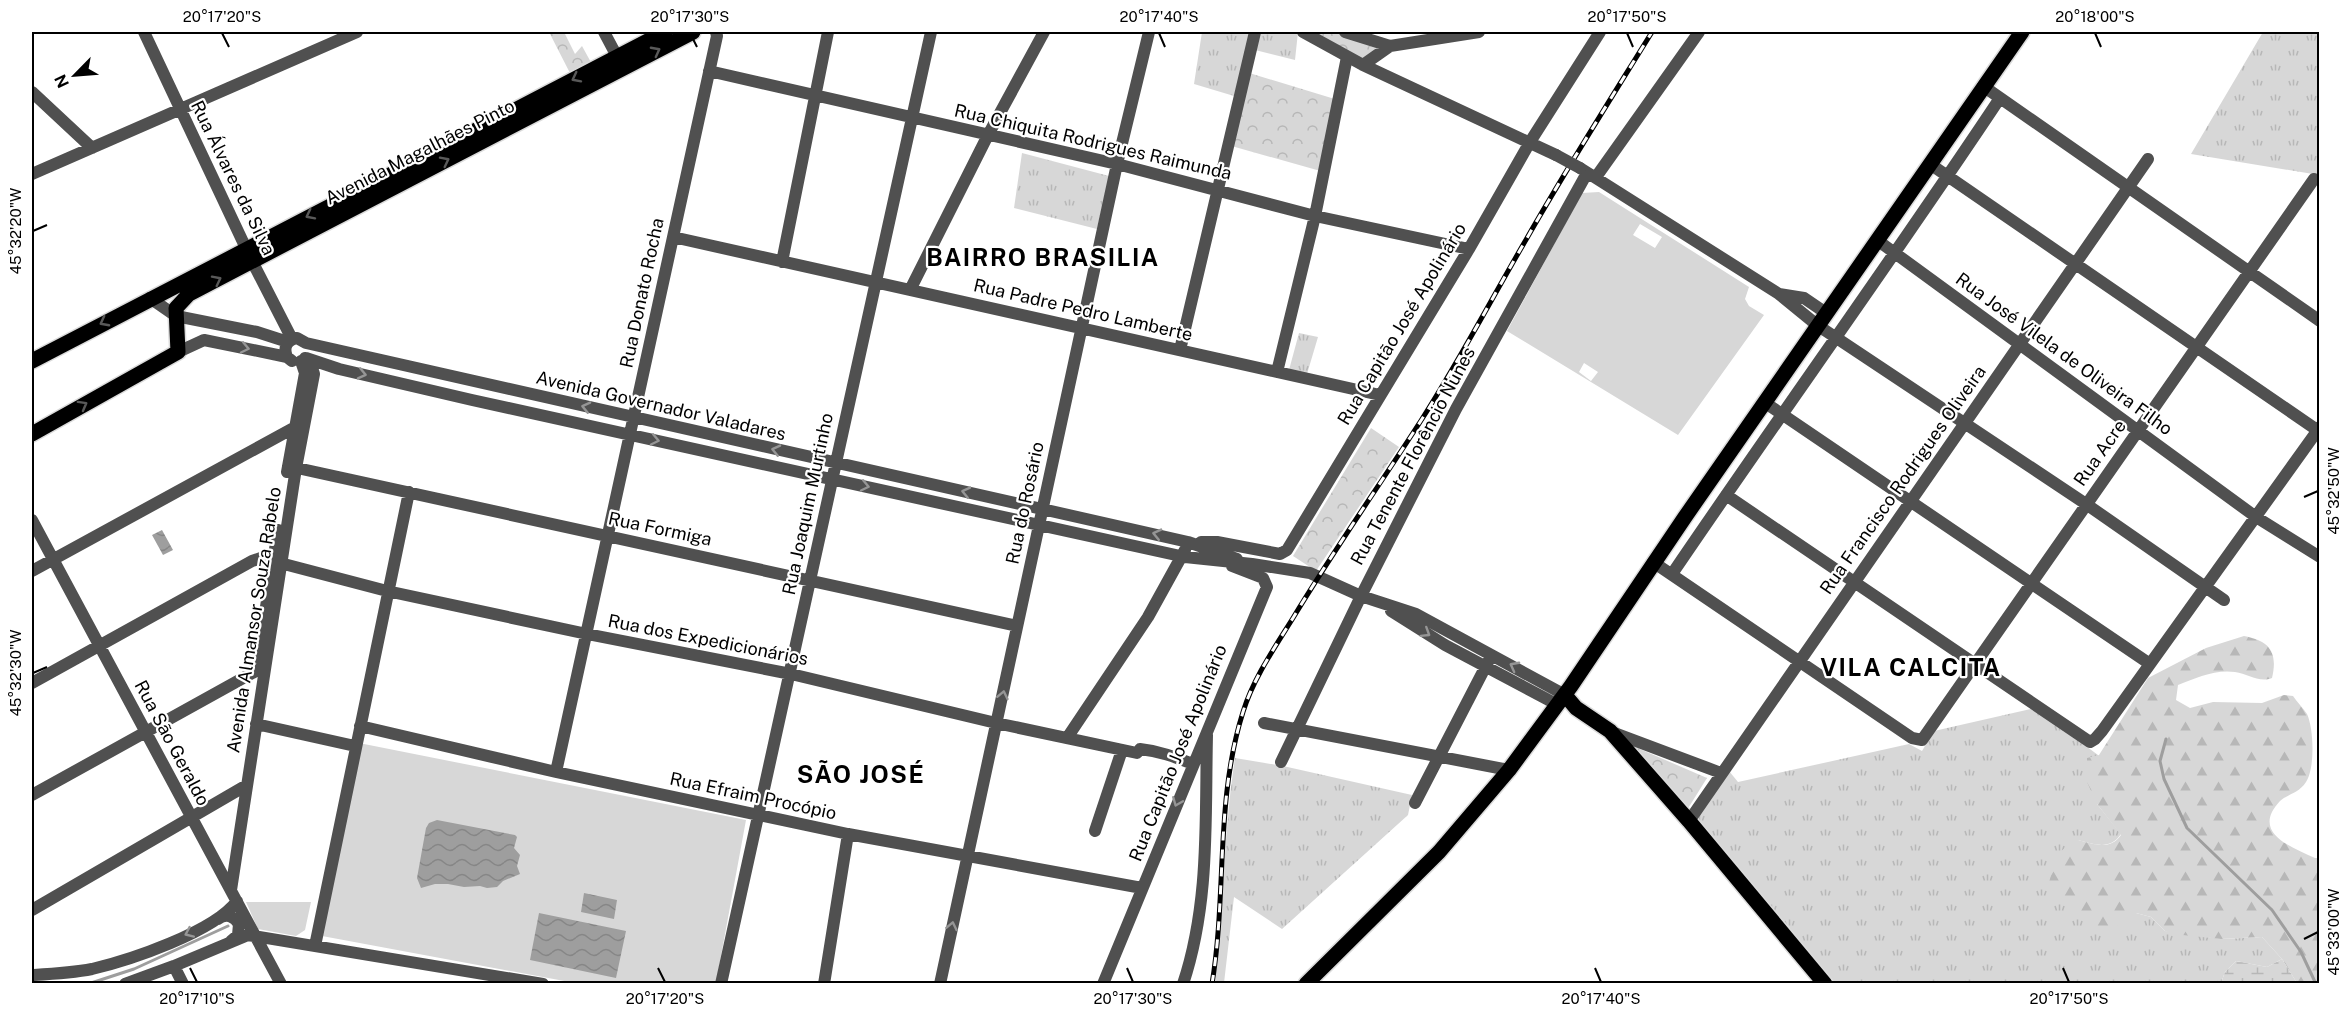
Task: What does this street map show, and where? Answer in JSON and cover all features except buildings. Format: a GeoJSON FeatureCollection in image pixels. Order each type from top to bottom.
{"type":"FeatureCollection","features":[{"type":"Feature","properties":{"kind":"main road","name":"Avenida Magalhães Pinto"},"geometry":{"type":"LineString","coordinates":[[620,62],[665,32]]}},
{"type":"Feature","properties":{"kind":"main road","name":"Avenida Magalhães Pinto"},"geometry":{"type":"LineString","coordinates":[[32,361],[153,297],[249,255],[620,62],[693,32]]}},
{"type":"Feature","properties":{"kind":"main road"},"geometry":{"type":"LineString","coordinates":[[1306,984],[1439,852],[1509,770],[1561,700],[1653,562],[2022,32]]}},
{"type":"Feature","properties":{"kind":"main road","name":"Avenida Magalhães Pinto"},"geometry":{"type":"LineString","coordinates":[[176,316],[176,308],[189,294],[249,255]]}},
{"type":"Feature","properties":{"kind":"main road"},"geometry":{"type":"LineString","coordinates":[[32,434],[178,352],[176,316]]}},
{"type":"Feature","properties":{"kind":"main road"},"geometry":{"type":"LineString","coordinates":[[1561,700],[1610,731],[1689,821],[1825,984]]}},
{"type":"Feature","properties":{"kind":"street","name":"Rua Álvares da Silva"},"geometry":{"type":"LineString","coordinates":[[144,32],[290,341]]}},
{"type":"Feature","properties":{"kind":"street"},"geometry":{"type":"LineString","coordinates":[[32,174],[357,32]]}},
{"type":"Feature","properties":{"kind":"street"},"geometry":{"type":"LineString","coordinates":[[604,32],[620,62]]}},
{"type":"Feature","properties":{"kind":"street","name":"Rua Donato Rocha"},"geometry":{"type":"LineString","coordinates":[[556,772],[716,32]]}},
{"type":"Feature","properties":{"kind":"street"},"geometry":{"type":"LineString","coordinates":[[782,262],[828,32]]}},
{"type":"Feature","properties":{"kind":"street","name":"Rua Joaquim Murtinho"},"geometry":{"type":"LineString","coordinates":[[721,984],[931,32]]}},
{"type":"Feature","properties":{"kind":"street"},"geometry":{"type":"LineString","coordinates":[[910,290],[988,135],[1044,32]]}},
{"type":"Feature","properties":{"kind":"street","name":"Rua do Rosário"},"geometry":{"type":"LineString","coordinates":[[940,984],[1117,164],[1149,32]]}},
{"type":"Feature","properties":{"kind":"street"},"geometry":{"type":"LineString","coordinates":[[1180,350],[1256,32]]}},
{"type":"Feature","properties":{"kind":"street"},"geometry":{"type":"LineString","coordinates":[[1303,32],[1362,65],[1556,154],[1779,294],[1804,298],[1837,338],[2086,504],[2224,600]]}},
{"type":"Feature","properties":{"kind":"street"},"geometry":{"type":"LineString","coordinates":[[1345,32],[1390,46]]}},
{"type":"Feature","properties":{"kind":"street"},"geometry":{"type":"LineString","coordinates":[[1362,65],[1390,46],[1479,32]]}},
{"type":"Feature","properties":{"kind":"street","name":"Rua Capitão José Apolinário"},"geometry":{"type":"LineString","coordinates":[[1190,542],[1217,542],[1280,554],[1287,550],[1469,249],[1530,142],[1600,32]]}},
{"type":"Feature","properties":{"kind":"street","name":"Rua Tenente Florêncio Nunes"},"geometry":{"type":"LineString","coordinates":[[1281,762],[1361,596],[1456,409],[1588,173],[1700,32]]}},
{"type":"Feature","properties":{"kind":"street"},"geometry":{"type":"LineString","coordinates":[[1277,372],[1315,216],[1347,57]]}},
{"type":"Feature","properties":{"kind":"street","name":"Rua Chiquita Rodrigues Raimunda"},"geometry":{"type":"LineString","coordinates":[[709,71],[1117,164],[1315,216],[1469,249]]}},
{"type":"Feature","properties":{"kind":"street"},"geometry":{"type":"LineString","coordinates":[[1983,86],[2319,321]]}},
{"type":"Feature","properties":{"kind":"street"},"geometry":{"type":"LineString","coordinates":[[32,92],[92,148]]}},
{"type":"Feature","properties":{"kind":"street"},"geometry":{"type":"LineString","coordinates":[[1672,574],[1781,414],[1895,254],[2000,98]]}},
{"type":"Feature","properties":{"kind":"street","name":"Rua Francisco Rodrigues Oliveira"},"geometry":{"type":"LineString","coordinates":[[1689,821],[2148,159]]}},
{"type":"Feature","properties":{"kind":"street"},"geometry":{"type":"LineString","coordinates":[[1726,495],[2090,742],[2095,739],[2319,430],[1930,164]]}},
{"type":"Feature","properties":{"kind":"street","name":"Rua Acre"},"geometry":{"type":"LineString","coordinates":[[1799,661],[1912,738],[1923,739],[2314,179]]}},
{"type":"Feature","properties":{"kind":"street","name":"Rua Padre Pedro Lamberte"},"geometry":{"type":"LineString","coordinates":[[673,237],[1380,394]]}},
{"type":"Feature","properties":{"kind":"street","name":"Rua José Vilela de Oliveira Filho"},"geometry":{"type":"LineString","coordinates":[[1877,240],[2256,517],[2319,556]]}},
{"type":"Feature","properties":{"kind":"street"},"geometry":{"type":"LineString","coordinates":[[153,297],[176,316],[290,341],[302,339],[306,343],[308,353],[304,359],[296,362],[287,357],[204,340],[178,352]]}},
{"type":"Feature","properties":{"kind":"street"},"geometry":{"type":"LineString","coordinates":[[287,357],[285,347],[290,341]]}},
{"type":"Feature","properties":{"kind":"street","name":"Avenida Governador Valadares"},"geometry":{"type":"LineString","coordinates":[[306,343],[1190,542],[1252,564]]}},
{"type":"Feature","properties":{"kind":"street","name":"Avenida Governador Valadares"},"geometry":{"type":"LineString","coordinates":[[304,359],[472,400],[1181,556],[1310,573],[1361,596],[1416,614],[1492,655],[1561,700]]}},
{"type":"Feature","properties":{"kind":"street","name":"Avenida Almansor Souza Rabelo"},"geometry":{"type":"LineString","coordinates":[[234,896],[242,788],[292,467],[305,421],[314,374],[304,359]]}},
{"type":"Feature","properties":{"kind":"street","name":"Avenida Almansor Souza Rabelo"},"geometry":{"type":"LineString","coordinates":[[292,467],[293,428],[305,373],[304,359]]}},
{"type":"Feature","properties":{"kind":"street"},"geometry":{"type":"LineString","coordinates":[[472,400],[475,382]]}},
{"type":"Feature","properties":{"kind":"street"},"geometry":{"type":"LineString","coordinates":[[1764,402],[2030,585],[2150,664]]}},
{"type":"Feature","properties":{"kind":"street"},"geometry":{"type":"LineString","coordinates":[[32,571],[305,421]]}},
{"type":"Feature","properties":{"kind":"street","name":"Rua Formiga"},"geometry":{"type":"LineString","coordinates":[[292,467],[1017,626]]}},
{"type":"Feature","properties":{"kind":"street"},"geometry":{"type":"LineString","coordinates":[[315,946],[409,492]]}},
{"type":"Feature","properties":{"kind":"street","name":"Rua São Geraldo"},"geometry":{"type":"LineString","coordinates":[[32,520],[281,984]]}},
{"type":"Feature","properties":{"kind":"street"},"geometry":{"type":"LineString","coordinates":[[1067,738],[1148,617],[1190,542]]}},
{"type":"Feature","properties":{"kind":"street"},"geometry":{"type":"LineString","coordinates":[[32,683],[252,561],[261,558],[277,563]]}},
{"type":"Feature","properties":{"kind":"street","name":"Rua Capitão José Apolinário"},"geometry":{"type":"LineString","coordinates":[[1103,984],[1267,586],[1263,578],[1222,562]]}},
{"type":"Feature","properties":{"kind":"street"},"geometry":{"type":"LineString","coordinates":[[1653,562],[1799,661]]}},
{"type":"Feature","properties":{"kind":"street","name":"Rua dos Expedicionários"},"geometry":{"type":"LineString","coordinates":[[277,563],[387,591],[586,634],[791,674],[996,723],[1122,750],[1137,753],[1140,749],[1146,749],[1168,754],[1192,764]]}},
{"type":"Feature","properties":{"kind":"street","name":"Avenida Governador Valadares"},"geometry":{"type":"LineString","coordinates":[[1377,602],[1444,645],[1561,700]]}},
{"type":"Feature","properties":{"kind":"street"},"geometry":{"type":"LineString","coordinates":[[1415,803],[1492,655]]}},
{"type":"Feature","properties":{"kind":"street"},"geometry":{"type":"LineString","coordinates":[[32,795],[261,669]]}},
{"type":"Feature","properties":{"kind":"street","name":"Avenida Almansor Souza Rabelo"},"geometry":{"type":"LineString","coordinates":[[224,878],[256,724],[261,669]]}},
{"type":"Feature","properties":{"kind":"street"},"geometry":{"type":"LineString","coordinates":[[1264,723],[1509,770]]}},
{"type":"Feature","properties":{"kind":"street"},"geometry":{"type":"LineString","coordinates":[[256,724],[355,746]]}},
{"type":"Feature","properties":{"kind":"street","name":"Rua Efraim Procópio"},"geometry":{"type":"LineString","coordinates":[[360,726],[556,772],[848,834],[1142,888]]}},
{"type":"Feature","properties":{"kind":"street"},"geometry":{"type":"LineString","coordinates":[[1183,984],[1202,905],[1206,850],[1207,728]]}},
{"type":"Feature","properties":{"kind":"street"},"geometry":{"type":"LineString","coordinates":[[1610,731],[1721,773]]}},
{"type":"Feature","properties":{"kind":"street"},"geometry":{"type":"LineString","coordinates":[[1095,831],[1122,750]]}},
{"type":"Feature","properties":{"kind":"street"},"geometry":{"type":"LineString","coordinates":[[1187,778],[1193,776],[1200,778],[1206,794]]}},
{"type":"Feature","properties":{"kind":"street"},"geometry":{"type":"LineString","coordinates":[[32,910],[242,788]]}},
{"type":"Feature","properties":{"kind":"street"},"geometry":{"type":"LineString","coordinates":[[824,984],[848,834]]}},
{"type":"Feature","properties":{"kind":"street"},"geometry":{"type":"LineString","coordinates":[[218,920],[234,896]]}},
{"type":"Feature","properties":{"kind":"street"},"geometry":{"type":"LineString","coordinates":[[32,975],[90,969],[133,958],[226,916],[232,917],[239,924],[238,935],[227,942]]}},
{"type":"Feature","properties":{"kind":"street"},"geometry":{"type":"LineString","coordinates":[[125,984],[243,936],[315,946],[511,981],[543,984]]}},
{"type":"Feature","properties":{"kind":"street"},"geometry":{"type":"LineString","coordinates":[[174,966],[183,984]]}},
{"type":"Feature","properties":{"kind":"green space"},"geometry":{"type":"Polygon","coordinates":[[[549,32],[564,32],[575,54],[582,46],[593,66],[572,77],[549,32]]]}},
{"type":"Feature","properties":{"kind":"green space"},"geometry":{"type":"Polygon","coordinates":[[[1202,32],[1252,32],[1234,96],[1194,84],[1202,32]]]}},
{"type":"Feature","properties":{"kind":"green space"},"geometry":{"type":"Polygon","coordinates":[[[1255,32],[1298,32],[1295,60],[1251,49],[1255,32]]]}},
{"type":"Feature","properties":{"kind":"green space"},"geometry":{"type":"Polygon","coordinates":[[[1303,32],[1345,32],[1390,46],[1363,65],[1303,32]]]}},
{"type":"Feature","properties":{"kind":"green space"},"geometry":{"type":"Polygon","coordinates":[[[2263,32],[2319,32],[2319,175],[2191,154],[2263,32]]]}},
{"type":"Feature","properties":{"kind":"green space"},"geometry":{"type":"Polygon","coordinates":[[[1246,72],[1338,100],[1324,172],[1228,145],[1246,72]]]}},
{"type":"Feature","properties":{"kind":"green space"},"geometry":{"type":"Polygon","coordinates":[[[1022,153],[1109,176],[1097,229],[1014,208],[1022,153]]]}},
{"type":"Feature","properties":{"kind":"green space"},"geometry":{"type":"Polygon","coordinates":[[[1599,192],[1749,287],[1745,299],[1749,306],[1764,315],[1678,435],[1507,331],[1582,193],[1599,192]],[[1640,224],[1633,235],[1655,248],[1662,237],[1640,224]],[[1584,363],[1579,372],[1591,381],[1598,372],[1584,363]]]}},
{"type":"Feature","properties":{"kind":"green space"},"geometry":{"type":"Polygon","coordinates":[[[1299,333],[1318,337],[1307,374],[1289,370],[1299,333]]]}},
{"type":"Feature","properties":{"kind":"green space"},"geometry":{"type":"Polygon","coordinates":[[[1371,428],[1399,447],[1316,571],[1293,556],[1371,428]]]}},
{"type":"Feature","properties":{"kind":"green space"},"geometry":{"type":"Polygon","coordinates":[[[2244,636],[2260,641],[2270,649],[2274,661],[2272,678],[2258,679],[2228,671],[2213,673],[2178,685],[2176,700],[2190,708],[2213,702],[2262,703],[2284,695],[2293,696],[2307,714],[2311,729],[2312,749],[2309,776],[2300,789],[2280,801],[2272,812],[2270,822],[2272,830],[2286,844],[2319,858],[2319,982],[2317,983],[2297,983],[2282,959],[2262,937],[2221,939],[2173,934],[2165,931],[2151,917],[2136,913],[2103,936],[2062,902],[2049,883],[2058,857],[2071,844],[2078,840],[2107,845],[2121,835],[2097,804],[2087,782],[2087,758],[2099,755],[2148,678],[2206,648],[2244,636]]]}},
{"type":"Feature","properties":{"kind":"green space"},"geometry":{"type":"Polygon","coordinates":[[[2035,708],[2098,755],[2097,804],[2121,834],[2112,843],[2101,845],[2078,840],[2136,913],[2151,917],[2165,931],[2221,939],[2262,937],[2282,959],[2267,967],[2236,961],[2225,972],[2221,983],[1835,983],[1696,819],[1729,771],[1738,782],[1909,744],[1922,751],[1934,731],[2035,708]]]}},
{"type":"Feature","properties":{"kind":"green space"},"geometry":{"type":"Polygon","coordinates":[[[359,743],[746,820],[716,983],[575,983],[322,936],[359,743]]]}},
{"type":"Feature","properties":{"kind":"green space"},"geometry":{"type":"Polygon","coordinates":[[[1626,743],[1707,778],[1687,810],[1626,743]]]}},
{"type":"Feature","properties":{"kind":"green space"},"geometry":{"type":"Polygon","coordinates":[[[1235,758],[1283,766],[1412,795],[1408,815],[1282,929],[1234,897],[1224,983],[1215,984],[1228,814],[1235,758]]]}},
{"type":"Feature","properties":{"kind":"green space"},"geometry":{"type":"Polygon","coordinates":[[[246,902],[311,902],[305,930],[296,936],[258,929],[246,902]]]}},
{"type":"Feature","properties":{"kind":"green space"},"geometry":{"type":"Polygon","coordinates":[[[2282,959],[2297,983],[2221,983],[2225,972],[2236,961],[2267,967],[2282,959]]]}},
{"type":"Feature","properties":{"kind":"water"},"geometry":{"type":"Polygon","coordinates":[[[162,530],[173,550],[163,555],[152,535],[162,530]]]}},
{"type":"Feature","properties":{"kind":"water"},"geometry":{"type":"Polygon","coordinates":[[[437,820],[515,835],[517,837],[514,848],[520,855],[517,866],[520,874],[503,881],[497,887],[435,884],[421,888],[417,878],[426,828],[429,823],[437,820]]]}},
{"type":"Feature","properties":{"kind":"water"},"geometry":{"type":"Polygon","coordinates":[[[584,893],[617,900],[614,919],[581,912],[584,893]]]}},
{"type":"Feature","properties":{"kind":"water"},"geometry":{"type":"Polygon","coordinates":[[[539,913],[626,931],[616,978],[530,960],[539,913]]]}},
{"type":"Feature","properties":{"kind":"waterway"},"geometry":{"type":"LineString","coordinates":[[2166,739],[2160,761],[2164,779],[2187,828],[2272,910],[2301,952],[2316,984]]}},
{"type":"Feature","properties":{"kind":"waterway"},"geometry":{"type":"LineString","coordinates":[[88,984],[134,969],[228,926]]}},
{"type":"Feature","properties":{"kind":"railway"},"geometry":{"type":"LineString","coordinates":[[1212,984],[1228,779],[1234,745],[1252,687],[1340,543],[1436,397],[1558,186],[1652,32]]}},
{"type":"Feature","properties":{"kind":"district","name":"BAIRRO BRASILIA"},"geometry":{"type":"Point","coordinates":[1043,258]}},
{"type":"Feature","properties":{"kind":"district","name":"VILA CALCITA"},"geometry":{"type":"Point","coordinates":[1911,668]}},
{"type":"Feature","properties":{"kind":"district","name":"SÃO JOSÉ"},"geometry":{"type":"Point","coordinates":[861,775]}}]}
